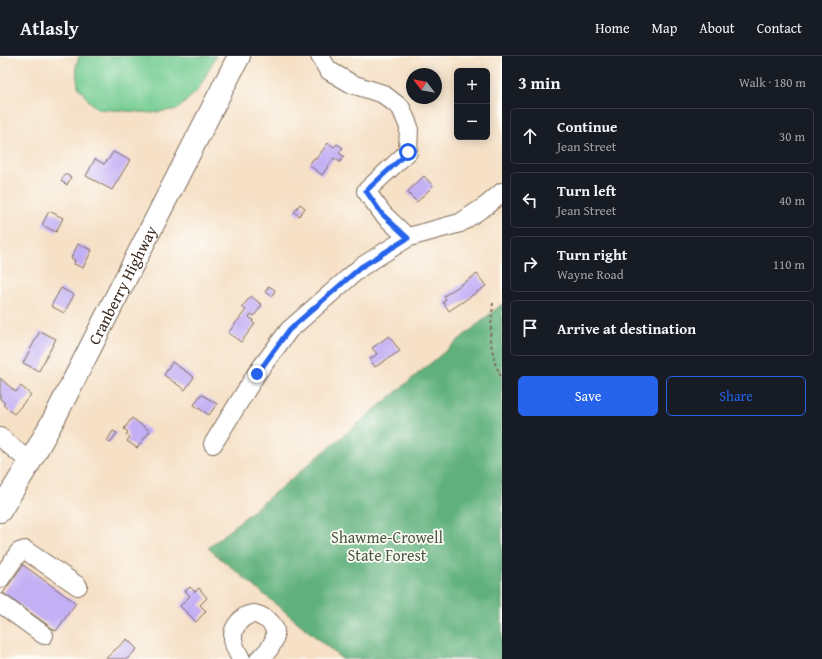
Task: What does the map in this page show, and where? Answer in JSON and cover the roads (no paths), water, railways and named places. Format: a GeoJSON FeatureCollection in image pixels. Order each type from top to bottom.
{"type":"FeatureCollection","features":[{"type":"Feature","properties":{"kind":"main road","name":"Cranberry Highway"},"geometry":{"type":"LineString","coordinates":[[0,511],[30,462],[75,378],[239,56]]}},
{"type":"Feature","properties":{"kind":"street"},"geometry":{"type":"LineString","coordinates":[[320,56],[328,70],[352,84],[383,94],[401,108],[409,127],[408,152],[366,191],[382,214],[408,238]]}},
{"type":"Feature","properties":{"kind":"street"},"geometry":{"type":"LineString","coordinates":[[214,444],[257,374],[289,330],[361,267],[408,238],[460,223],[487,205],[502,192]]}},
{"type":"Feature","properties":{"kind":"street"},"geometry":{"type":"LineString","coordinates":[[0,438],[30,462]]}},
{"type":"Feature","properties":{"kind":"street"},"geometry":{"type":"LineString","coordinates":[[0,579],[19,552],[25,550],[78,586]]}},
{"type":"Feature","properties":{"kind":"street"},"geometry":{"type":"LineString","coordinates":[[0,603],[44,635]]}},
{"type":"Feature","properties":{"kind":"street"},"geometry":{"type":"LineString","coordinates":[[241,659],[235,650],[232,636],[235,626],[244,616],[256,614],[267,620],[274,627],[275,638],[273,645],[259,659]]}},
{"type":"Feature","properties":{"kind":"park label","name":"Shawme-Crowell State Forest"},"geometry":{"type":"Point","coordinates":[387,546]}}]}
